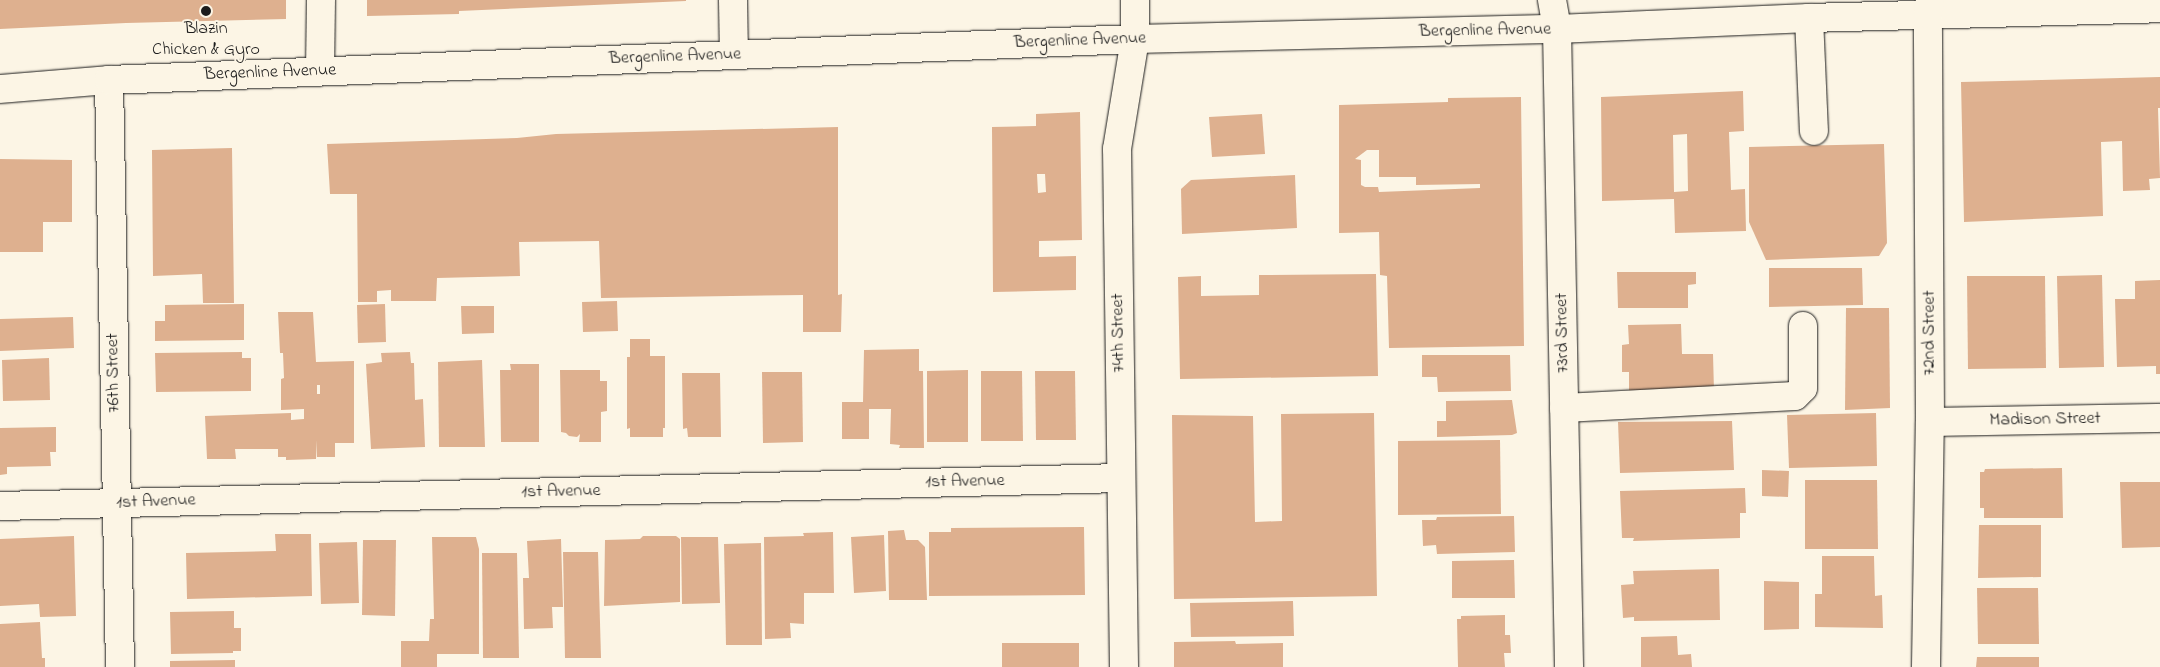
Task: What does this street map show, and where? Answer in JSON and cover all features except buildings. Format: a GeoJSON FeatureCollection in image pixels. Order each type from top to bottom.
{"type":"FeatureCollection","features":[{"type":"Feature","properties":{"kind":"street"},"geometry":{"type":"LineString","coordinates":[[320,71],[321,0]]}},
{"type":"Feature","properties":{"kind":"street"},"geometry":{"type":"LineString","coordinates":[[733,0],[734,55]]}},
{"type":"Feature","properties":{"kind":"street","name":"74th Street"},"geometry":{"type":"LineString","coordinates":[[1124,667],[1117,149],[1135,39],[1135,0]]}},
{"type":"Feature","properties":{"kind":"street","name":"73rd Street"},"geometry":{"type":"LineString","coordinates":[[1552,0],[1557,29],[1569,667]]}},
{"type":"Feature","properties":{"kind":"street","name":"Bergenline Avenue"},"geometry":{"type":"LineString","coordinates":[[0,89],[109,80],[1135,39],[1557,29],[1809,18],[1929,7],[2160,8]]}},
{"type":"Feature","properties":{"kind":"street","name":"72nd Street"},"geometry":{"type":"LineString","coordinates":[[1926,667],[1930,422],[1929,7]]}},
{"type":"Feature","properties":{"kind":"street"},"geometry":{"type":"LineString","coordinates":[[1809,18],[1814,131]]}},
{"type":"Feature","properties":{"kind":"street","name":"76th Street"},"geometry":{"type":"LineString","coordinates":[[109,80],[120,667]]}},
{"type":"Feature","properties":{"kind":"street"},"geometry":{"type":"LineString","coordinates":[[1564,408],[1794,396],[1803,388],[1802,326]]}},
{"type":"Feature","properties":{"kind":"street","name":"Madison Street"},"geometry":{"type":"LineString","coordinates":[[1930,422],[2160,418]]}},
{"type":"Feature","properties":{"kind":"street","name":"1st Avenue"},"geometry":{"type":"LineString","coordinates":[[0,506],[1121,478]]}},
{"type":"Feature","properties":{"kind":"place","name":"Blazin Chicken & Gyro"},"geometry":{"type":"Point","coordinates":[206,11]}}]}
